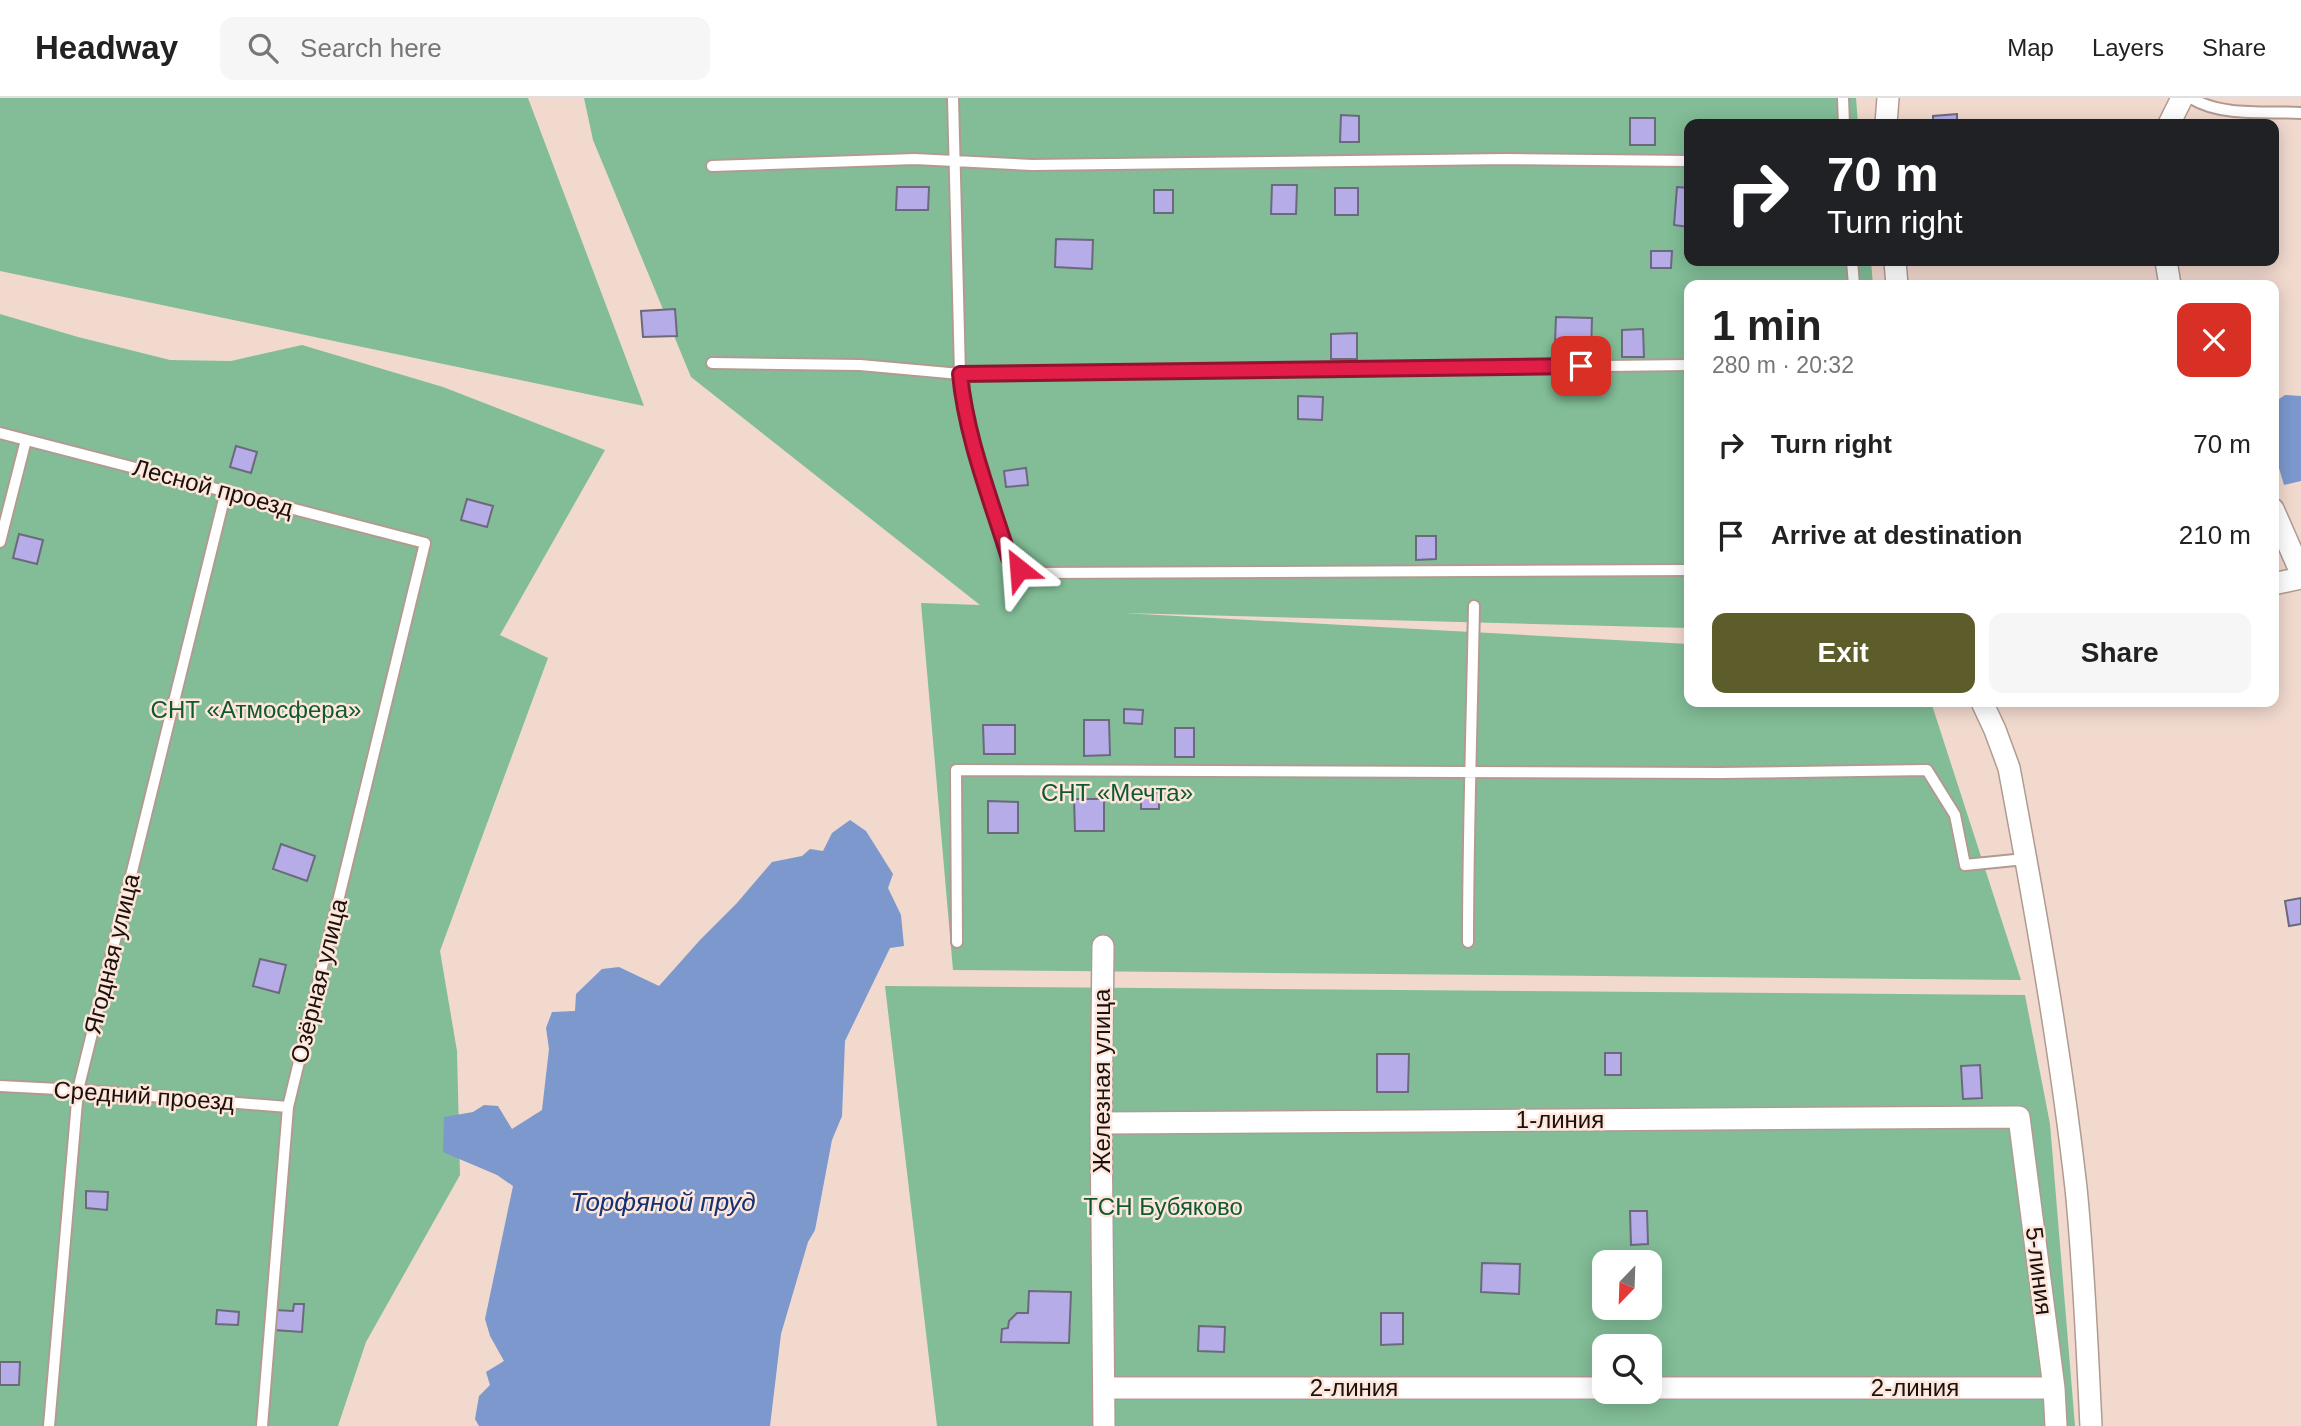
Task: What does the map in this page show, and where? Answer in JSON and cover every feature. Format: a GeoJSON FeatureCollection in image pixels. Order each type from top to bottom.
{"type":"FeatureCollection","features":[{"type":"Feature","properties":{"kind":"street"},"geometry":{"type":"LineString","coordinates":[[1886,119],[1888,98]]}},
{"type":"Feature","properties":{"kind":"street"},"geometry":{"type":"LineString","coordinates":[[2172,119],[2182,98]]}},
{"type":"Feature","properties":{"kind":"street"},"geometry":{"type":"LineString","coordinates":[[2279,523],[2301,575],[2279,582]]}},
{"type":"Feature","properties":{"kind":"street"},"geometry":{"type":"LineString","coordinates":[[1984,707],[2009,768],[2057,1047],[2084,1280],[2091,1426]]}},
{"type":"Feature","properties":{"kind":"street","name":"Железная улица"},"geometry":{"type":"LineString","coordinates":[[1103,946],[1101,1123],[1104,1426]]}},
{"type":"Feature","properties":{"kind":"street","name":"1-линия"},"geometry":{"type":"LineString","coordinates":[[1101,1123],[2019,1117]]}},
{"type":"Feature","properties":{"kind":"street","name":"5-линия"},"geometry":{"type":"LineString","coordinates":[[2019,1117],[2054,1388],[2056,1426]]}},
{"type":"Feature","properties":{"kind":"street","name":"2-линия"},"geometry":{"type":"LineString","coordinates":[[1104,1388],[1592,1388]]}},
{"type":"Feature","properties":{"kind":"street","name":"2-линия"},"geometry":{"type":"LineString","coordinates":[[1662,1388],[2054,1388]]}},
{"type":"Feature","properties":{"kind":"lane"},"geometry":{"type":"LineString","coordinates":[[953,98],[963,409],[1009,558],[1019,569],[1035,573],[1684,570]]}},
{"type":"Feature","properties":{"kind":"lane"},"geometry":{"type":"LineString","coordinates":[[1843,98],[1844,119]]}},
{"type":"Feature","properties":{"kind":"lane"},"geometry":{"type":"LineString","coordinates":[[2190,98],[2201,104],[2226,110],[2301,113]]}},
{"type":"Feature","properties":{"kind":"lane"},"geometry":{"type":"LineString","coordinates":[[712,166],[915,159],[1032,164],[1507,159],[1684,161]]}},
{"type":"Feature","properties":{"kind":"lane"},"geometry":{"type":"LineString","coordinates":[[712,363],[860,365],[960,374],[1684,365]]}},
{"type":"Feature","properties":{"kind":"lane","name":"Лесной проезд"},"geometry":{"type":"LineString","coordinates":[[0,433],[425,543]]}},
{"type":"Feature","properties":{"kind":"lane"},"geometry":{"type":"LineString","coordinates":[[0,542],[26,440]]}},
{"type":"Feature","properties":{"kind":"lane","name":"Ягодная улица"},"geometry":{"type":"LineString","coordinates":[[49,1426],[78,1090],[226,491]]}},
{"type":"Feature","properties":{"kind":"lane","name":"Озёрная улица"},"geometry":{"type":"LineString","coordinates":[[262,1426],[288,1107],[425,543]]}},
{"type":"Feature","properties":{"kind":"lane"},"geometry":{"type":"LineString","coordinates":[[1468,942],[1468,814],[1474,606]]}},
{"type":"Feature","properties":{"kind":"lane"},"geometry":{"type":"LineString","coordinates":[[957,942],[956,770],[1720,773],[1927,770],[1955,815],[1965,865],[2025,859]]}},
{"type":"Feature","properties":{"kind":"lane","name":"Средний проезд"},"geometry":{"type":"LineString","coordinates":[[0,1086],[288,1107]]}},
{"type":"Feature","properties":{"kind":"green space"},"geometry":{"type":"Polygon","coordinates":[[[0,98],[528,98],[644,406],[0,271],[0,98]]]}},
{"type":"Feature","properties":{"kind":"green space","name":"СНТ «Мечта»"},"geometry":{"type":"Polygon","coordinates":[[[584,98],[1856,98],[1858,119],[1684,119],[1684,266],[1871,266],[1873,280],[1684,280],[1684,628],[1123,613],[1684,644],[1684,707],[1933,707],[2021,980],[953,970],[921,603],[980,605],[691,377],[593,140],[584,98]]]}},
{"type":"Feature","properties":{"kind":"green space","name":"СНТ «Атмосфера»"},"geometry":{"type":"Polygon","coordinates":[[[0,314],[170,360],[231,361],[302,345],[443,387],[605,450],[500,635],[548,658],[440,951],[457,1051],[460,1175],[366,1342],[338,1426],[0,1426],[0,314]]]}},
{"type":"Feature","properties":{"kind":"green space","name":"ТСН Бубяково"},"geometry":{"type":"Polygon","coordinates":[[[885,986],[2025,995],[2050,1124],[2075,1426],[937,1426],[885,986]]]}},
{"type":"Feature","properties":{"kind":"water"},"geometry":{"type":"Polygon","coordinates":[[[2285,395],[2301,396],[2301,481],[2284,485],[2279,468],[2279,399],[2285,395]]]}},
{"type":"Feature","properties":{"kind":"water","name":"Торфяной пруд"},"geometry":{"type":"Polygon","coordinates":[[[850,820],[866,831],[893,874],[888,888],[901,915],[904,946],[890,948],[845,1041],[842,1116],[832,1140],[815,1230],[808,1242],[781,1334],[770,1426],[479,1426],[475,1419],[479,1396],[490,1385],[486,1372],[504,1361],[490,1336],[485,1319],[513,1186],[497,1175],[443,1152],[444,1117],[473,1112],[484,1105],[498,1106],[512,1129],[542,1110],[549,1049],[546,1028],[552,1012],[575,1011],[576,994],[602,969],[619,967],[659,986],[772,862],[802,856],[810,849],[823,851],[832,833],[850,820]]]}},
{"type":"Feature","properties":{"kind":"building"},"geometry":{"type":"Polygon","coordinates":[[[1957,114],[1957,119],[1933,119],[1933,116],[1957,114]]]}},
{"type":"Feature","properties":{"kind":"building"},"geometry":{"type":"Polygon","coordinates":[[[1341,115],[1359,116],[1359,142],[1340,142],[1341,115]]]}},
{"type":"Feature","properties":{"kind":"building"},"geometry":{"type":"Polygon","coordinates":[[[1630,118],[1655,118],[1655,145],[1630,145],[1630,118]]]}},
{"type":"Feature","properties":{"kind":"building"},"geometry":{"type":"Polygon","coordinates":[[[1272,185],[1297,185],[1296,214],[1271,214],[1272,185]]]}},
{"type":"Feature","properties":{"kind":"building"},"geometry":{"type":"Polygon","coordinates":[[[897,187],[929,187],[928,210],[896,210],[897,187]]]}},
{"type":"Feature","properties":{"kind":"building"},"geometry":{"type":"Polygon","coordinates":[[[1677,187],[1684,188],[1684,226],[1674,225],[1677,187]]]}},
{"type":"Feature","properties":{"kind":"building"},"geometry":{"type":"Polygon","coordinates":[[[1335,188],[1358,188],[1358,215],[1335,215],[1335,188]]]}},
{"type":"Feature","properties":{"kind":"building"},"geometry":{"type":"Polygon","coordinates":[[[1154,190],[1173,190],[1173,213],[1154,213],[1154,190]]]}},
{"type":"Feature","properties":{"kind":"building"},"geometry":{"type":"Polygon","coordinates":[[[1056,239],[1093,240],[1092,269],[1055,267],[1056,239]]]}},
{"type":"Feature","properties":{"kind":"building"},"geometry":{"type":"Polygon","coordinates":[[[1651,251],[1672,251],[1671,268],[1651,268],[1651,251]]]}},
{"type":"Feature","properties":{"kind":"building"},"geometry":{"type":"Polygon","coordinates":[[[675,309],[677,336],[643,337],[641,311],[675,309]]]}},
{"type":"Feature","properties":{"kind":"building"},"geometry":{"type":"Polygon","coordinates":[[[1556,317],[1592,318],[1591,354],[1564,353],[1564,342],[1555,342],[1556,317]]]}},
{"type":"Feature","properties":{"kind":"building"},"geometry":{"type":"Polygon","coordinates":[[[1643,329],[1644,357],[1622,357],[1622,330],[1643,329]]]}},
{"type":"Feature","properties":{"kind":"building"},"geometry":{"type":"Polygon","coordinates":[[[1357,333],[1357,359],[1331,359],[1331,334],[1357,333]]]}},
{"type":"Feature","properties":{"kind":"building"},"geometry":{"type":"Polygon","coordinates":[[[1298,396],[1323,397],[1322,420],[1298,419],[1298,396]]]}},
{"type":"Feature","properties":{"kind":"building"},"geometry":{"type":"Polygon","coordinates":[[[236,446],[257,452],[251,473],[230,467],[236,446]]]}},
{"type":"Feature","properties":{"kind":"building"},"geometry":{"type":"Polygon","coordinates":[[[1026,468],[1028,485],[1006,487],[1004,471],[1026,468]]]}},
{"type":"Feature","properties":{"kind":"building"},"geometry":{"type":"Polygon","coordinates":[[[467,499],[493,506],[487,527],[461,520],[467,499]]]}},
{"type":"Feature","properties":{"kind":"building"},"geometry":{"type":"Polygon","coordinates":[[[19,534],[43,540],[37,564],[13,558],[19,534]]]}},
{"type":"Feature","properties":{"kind":"building"},"geometry":{"type":"Polygon","coordinates":[[[1416,536],[1436,536],[1436,559],[1416,560],[1416,536]]]}},
{"type":"Feature","properties":{"kind":"building"},"geometry":{"type":"Polygon","coordinates":[[[1124,709],[1143,710],[1142,724],[1124,723],[1124,709]]]}},
{"type":"Feature","properties":{"kind":"building"},"geometry":{"type":"Polygon","coordinates":[[[1084,720],[1109,720],[1110,755],[1084,756],[1084,720]]]}},
{"type":"Feature","properties":{"kind":"building"},"geometry":{"type":"Polygon","coordinates":[[[983,725],[1015,725],[1015,754],[984,754],[983,725]]]}},
{"type":"Feature","properties":{"kind":"building"},"geometry":{"type":"Polygon","coordinates":[[[1175,728],[1194,728],[1194,757],[1175,757],[1175,728]]]}},
{"type":"Feature","properties":{"kind":"building"},"geometry":{"type":"Polygon","coordinates":[[[1141,793],[1159,793],[1159,809],[1141,809],[1141,793]]]}},
{"type":"Feature","properties":{"kind":"building"},"geometry":{"type":"Polygon","coordinates":[[[1074,799],[1104,799],[1104,831],[1075,831],[1074,799]]]}},
{"type":"Feature","properties":{"kind":"building"},"geometry":{"type":"Polygon","coordinates":[[[988,801],[1018,802],[1018,833],[988,833],[988,801]]]}},
{"type":"Feature","properties":{"kind":"building"},"geometry":{"type":"Polygon","coordinates":[[[281,844],[315,856],[307,881],[273,869],[281,844]]]}},
{"type":"Feature","properties":{"kind":"building"},"geometry":{"type":"Polygon","coordinates":[[[2301,898],[2301,924],[2289,926],[2285,901],[2301,898]]]}},
{"type":"Feature","properties":{"kind":"building"},"geometry":{"type":"Polygon","coordinates":[[[260,959],[286,965],[279,993],[253,986],[260,959]]]}},
{"type":"Feature","properties":{"kind":"building"},"geometry":{"type":"Polygon","coordinates":[[[1605,1053],[1621,1053],[1621,1075],[1605,1075],[1605,1053]]]}},
{"type":"Feature","properties":{"kind":"building"},"geometry":{"type":"Polygon","coordinates":[[[1377,1054],[1409,1054],[1408,1092],[1377,1092],[1377,1054]]]}},
{"type":"Feature","properties":{"kind":"building"},"geometry":{"type":"Polygon","coordinates":[[[1980,1065],[1982,1098],[1963,1099],[1961,1066],[1980,1065]]]}},
{"type":"Feature","properties":{"kind":"building"},"geometry":{"type":"Polygon","coordinates":[[[86,1191],[108,1192],[107,1210],[86,1208],[86,1191]]]}},
{"type":"Feature","properties":{"kind":"building"},"geometry":{"type":"Polygon","coordinates":[[[1630,1211],[1647,1211],[1648,1244],[1631,1245],[1630,1211]]]}},
{"type":"Feature","properties":{"kind":"building"},"geometry":{"type":"Polygon","coordinates":[[[1482,1263],[1520,1264],[1519,1294],[1481,1292],[1482,1263]]]}},
{"type":"Feature","properties":{"kind":"building"},"geometry":{"type":"Polygon","coordinates":[[[1029,1291],[1071,1292],[1069,1343],[1001,1342],[1002,1329],[1008,1328],[1009,1321],[1017,1313],[1028,1313],[1029,1291]]]}},
{"type":"Feature","properties":{"kind":"building"},"geometry":{"type":"Polygon","coordinates":[[[294,1304],[304,1304],[302,1332],[274,1330],[275,1310],[293,1311],[294,1304]]]}},
{"type":"Feature","properties":{"kind":"building"},"geometry":{"type":"Polygon","coordinates":[[[217,1310],[239,1312],[238,1325],[216,1324],[217,1310]]]}},
{"type":"Feature","properties":{"kind":"building"},"geometry":{"type":"Polygon","coordinates":[[[1381,1313],[1403,1313],[1403,1344],[1381,1345],[1381,1313]]]}},
{"type":"Feature","properties":{"kind":"building"},"geometry":{"type":"Polygon","coordinates":[[[1199,1326],[1225,1327],[1224,1352],[1198,1351],[1199,1326]]]}},
{"type":"Feature","properties":{"kind":"building"},"geometry":{"type":"Polygon","coordinates":[[[0,1362],[20,1362],[19,1385],[0,1385],[0,1362]]]}},
{"type":"Feature","properties":{"kind":"route"},"geometry":{"type":"LineString","coordinates":[[1019,569],[1009,558],[975,451],[963,409],[960,374],[1581,366]]}}]}
